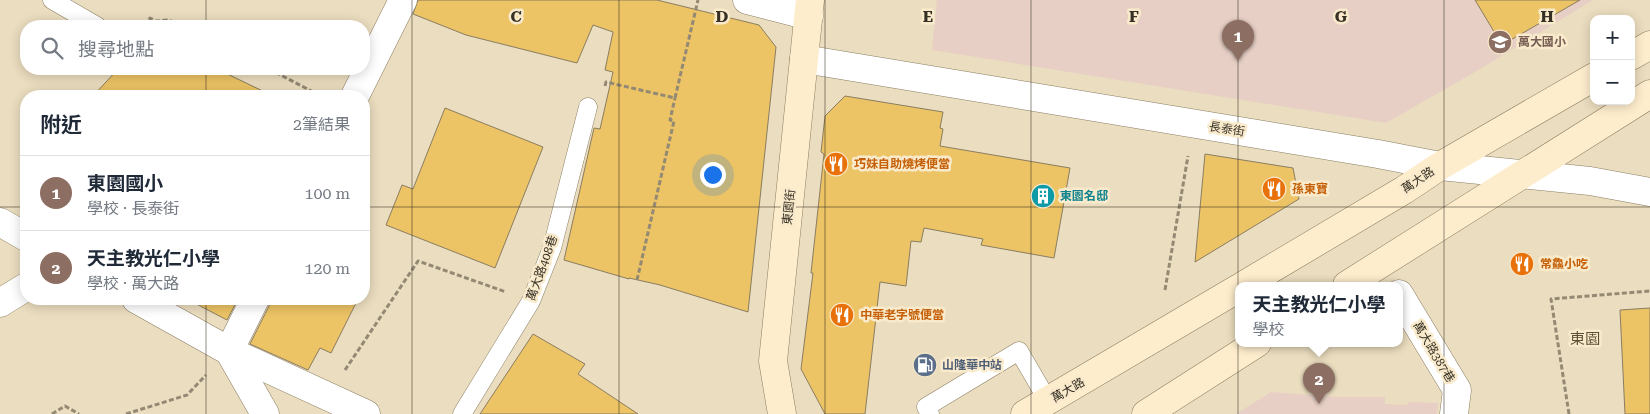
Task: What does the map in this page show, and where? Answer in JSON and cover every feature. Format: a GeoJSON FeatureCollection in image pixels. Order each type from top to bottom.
{"type":"FeatureCollection","features":[{"type":"Feature","properties":{"kind":"main road","name":"東園街"},"geometry":{"type":"LineString","coordinates":[[782,414],[773,361],[810,8]]}},
{"type":"Feature","properties":{"kind":"main road"},"geometry":{"type":"LineString","coordinates":[[1635,53],[1650,44]]}},
{"type":"Feature","properties":{"kind":"main road","name":"萬大路"},"geometry":{"type":"LineString","coordinates":[[1249,282],[1404,190],[1440,166],[1590,79]]}},
{"type":"Feature","properties":{"kind":"main road"},"geometry":{"type":"LineString","coordinates":[[1359,282],[1386,275],[1522,174],[1650,94]]}},
{"type":"Feature","properties":{"kind":"main road","name":"萬大路"},"geometry":{"type":"LineString","coordinates":[[1037,407],[1235,290]]}},
{"type":"Feature","properties":{"kind":"main road"},"geometry":{"type":"LineString","coordinates":[[1146,414],[1252,347]]}},
{"type":"Feature","properties":{"kind":"street"},"geometry":{"type":"LineString","coordinates":[[370,66],[403,0]]}},
{"type":"Feature","properties":{"kind":"street"},"geometry":{"type":"LineString","coordinates":[[747,0],[810,8]]}},
{"type":"Feature","properties":{"kind":"street","name":"長泰街"},"geometry":{"type":"LineString","coordinates":[[804,59],[1378,154],[1440,166],[1590,182],[1650,192]]}},
{"type":"Feature","properties":{"kind":"street"},"geometry":{"type":"LineString","coordinates":[[358,90],[366,75]]}},
{"type":"Feature","properties":{"kind":"street"},"geometry":{"type":"LineString","coordinates":[[0,222],[20,234]]}},
{"type":"Feature","properties":{"kind":"street"},"geometry":{"type":"LineString","coordinates":[[0,302],[20,290]]}},
{"type":"Feature","properties":{"kind":"street","name":"萬大路387巷"},"geometry":{"type":"LineString","coordinates":[[1403,301],[1457,390],[1454,414]]}},
{"type":"Feature","properties":{"kind":"street"},"geometry":{"type":"LineString","coordinates":[[147,305],[229,351],[366,414]]}},
{"type":"Feature","properties":{"kind":"street"},"geometry":{"type":"LineString","coordinates":[[229,351],[252,305]]}},
{"type":"Feature","properties":{"kind":"street"},"geometry":{"type":"LineString","coordinates":[[229,351],[265,414]]}},
{"type":"Feature","properties":{"kind":"lane"},"geometry":{"type":"LineString","coordinates":[[52,0],[87,20]]}},
{"type":"Feature","properties":{"kind":"lane","name":"萬大路408巷"},"geometry":{"type":"LineString","coordinates":[[462,414],[531,301],[552,248],[588,107]]}},
{"type":"Feature","properties":{"kind":"lane"},"geometry":{"type":"LineString","coordinates":[[930,414],[926,407],[1019,351],[1037,407]]}},
{"type":"Feature","properties":{"kind":"path"},"geometry":{"type":"LineString","coordinates":[[637,280],[674,121],[670,120],[698,0]]}},
{"type":"Feature","properties":{"kind":"path"},"geometry":{"type":"LineString","coordinates":[[281,75],[309,90]]}},
{"type":"Feature","properties":{"kind":"path"},"geometry":{"type":"LineString","coordinates":[[604,91],[606,82],[676,98]]}},
{"type":"Feature","properties":{"kind":"path"},"geometry":{"type":"LineString","coordinates":[[1165,290],[1194,124]]}},
{"type":"Feature","properties":{"kind":"path"},"geometry":{"type":"LineString","coordinates":[[328,396],[418,261],[531,301]]}},
{"type":"Feature","properties":{"kind":"path"},"geometry":{"type":"LineString","coordinates":[[1569,414],[1551,299],[1650,292]]}},
{"type":"Feature","properties":{"kind":"path"},"geometry":{"type":"LineString","coordinates":[[126,414],[187,395],[229,351]]}},
{"type":"Feature","properties":{"kind":"path"},"geometry":{"type":"LineString","coordinates":[[52,414],[65,406],[79,414]]}},
{"type":"Feature","properties":{"kind":"shaded area"},"geometry":{"type":"Polygon","coordinates":[[[937,0],[1593,0],[1475,72],[1386,123],[932,50],[937,0]]]}},
{"type":"Feature","properties":{"kind":"shaded area"},"geometry":{"type":"Polygon","coordinates":[[[1271,392],[1337,397],[1385,397],[1385,404],[1407,405],[1409,402],[1438,403],[1437,414],[1236,414],[1271,392]]]}},
{"type":"Feature","properties":{"kind":"building"},"geometry":{"type":"Polygon","coordinates":[[[418,0],[657,0],[759,25],[776,47],[748,312],[660,285],[629,279],[564,260],[594,128],[600,129],[613,72],[605,70],[613,32],[593,25],[577,63],[466,35],[413,14],[418,0]]]}},
{"type":"Feature","properties":{"kind":"building"},"geometry":{"type":"Polygon","coordinates":[[[1475,0],[1580,0],[1502,45],[1475,0]]]}},
{"type":"Feature","properties":{"kind":"building"},"geometry":{"type":"Polygon","coordinates":[[[112,75],[229,75],[261,90],[99,90],[112,75]]]}},
{"type":"Feature","properties":{"kind":"building"},"geometry":{"type":"Polygon","coordinates":[[[845,96],[943,112],[940,128],[943,129],[940,146],[1070,168],[1054,258],[981,245],[983,239],[924,228],[921,242],[911,241],[906,286],[880,282],[865,414],[825,414],[801,369],[813,273],[811,273],[824,154],[821,152],[825,116],[845,96]]]}},
{"type":"Feature","properties":{"kind":"building"},"geometry":{"type":"Polygon","coordinates":[[[445,108],[543,147],[495,268],[386,225],[402,185],[413,189],[445,108]]]}},
{"type":"Feature","properties":{"kind":"building"},"geometry":{"type":"Polygon","coordinates":[[[1205,154],[1293,168],[1299,199],[1195,262],[1205,154]]]}},
{"type":"Feature","properties":{"kind":"building"},"geometry":{"type":"Polygon","coordinates":[[[198,305],[235,305],[227,320],[198,305]]]}},
{"type":"Feature","properties":{"kind":"building"},"geometry":{"type":"Polygon","coordinates":[[[355,305],[331,353],[320,348],[308,370],[250,344],[269,306],[355,305]]]}},
{"type":"Feature","properties":{"kind":"building"},"geometry":{"type":"Polygon","coordinates":[[[1650,308],[1650,414],[1625,414],[1620,310],[1650,308]]]}},
{"type":"Feature","properties":{"kind":"building"},"geometry":{"type":"Polygon","coordinates":[[[533,334],[585,364],[578,374],[638,414],[480,414],[533,334]]]}},
{"type":"Feature","properties":{"kind":"place","name":"萬大國小"},"geometry":{"type":"Point","coordinates":[1500,42]}},
{"type":"Feature","properties":{"kind":"place","name":"東園國小"},"geometry":{"type":"Point","coordinates":[1238,61]}},
{"type":"Feature","properties":{"kind":"place","name":"巧妹自助燒烤便當"},"geometry":{"type":"Point","coordinates":[836,164]}},
{"type":"Feature","properties":{"kind":"place","name":"孫東寶"},"geometry":{"type":"Point","coordinates":[1274,189]}},
{"type":"Feature","properties":{"kind":"place","name":"東園名邸"},"geometry":{"type":"Point","coordinates":[1043,196]}},
{"type":"Feature","properties":{"kind":"place","name":"常鱻小吃"},"geometry":{"type":"Point","coordinates":[1522,264]}},
{"type":"Feature","properties":{"kind":"place","name":"中華老字號便當"},"geometry":{"type":"Point","coordinates":[842,315]}},
{"type":"Feature","properties":{"kind":"place","name":"山隆華中站"},"geometry":{"type":"Point","coordinates":[925,365]}},
{"type":"Feature","properties":{"kind":"place","name":"天主教光仁小學"},"geometry":{"type":"Point","coordinates":[1319,404]}},
{"type":"Feature","properties":{"kind":"district","name":"東園"},"geometry":{"type":"Point","coordinates":[1585,339]}}]}
